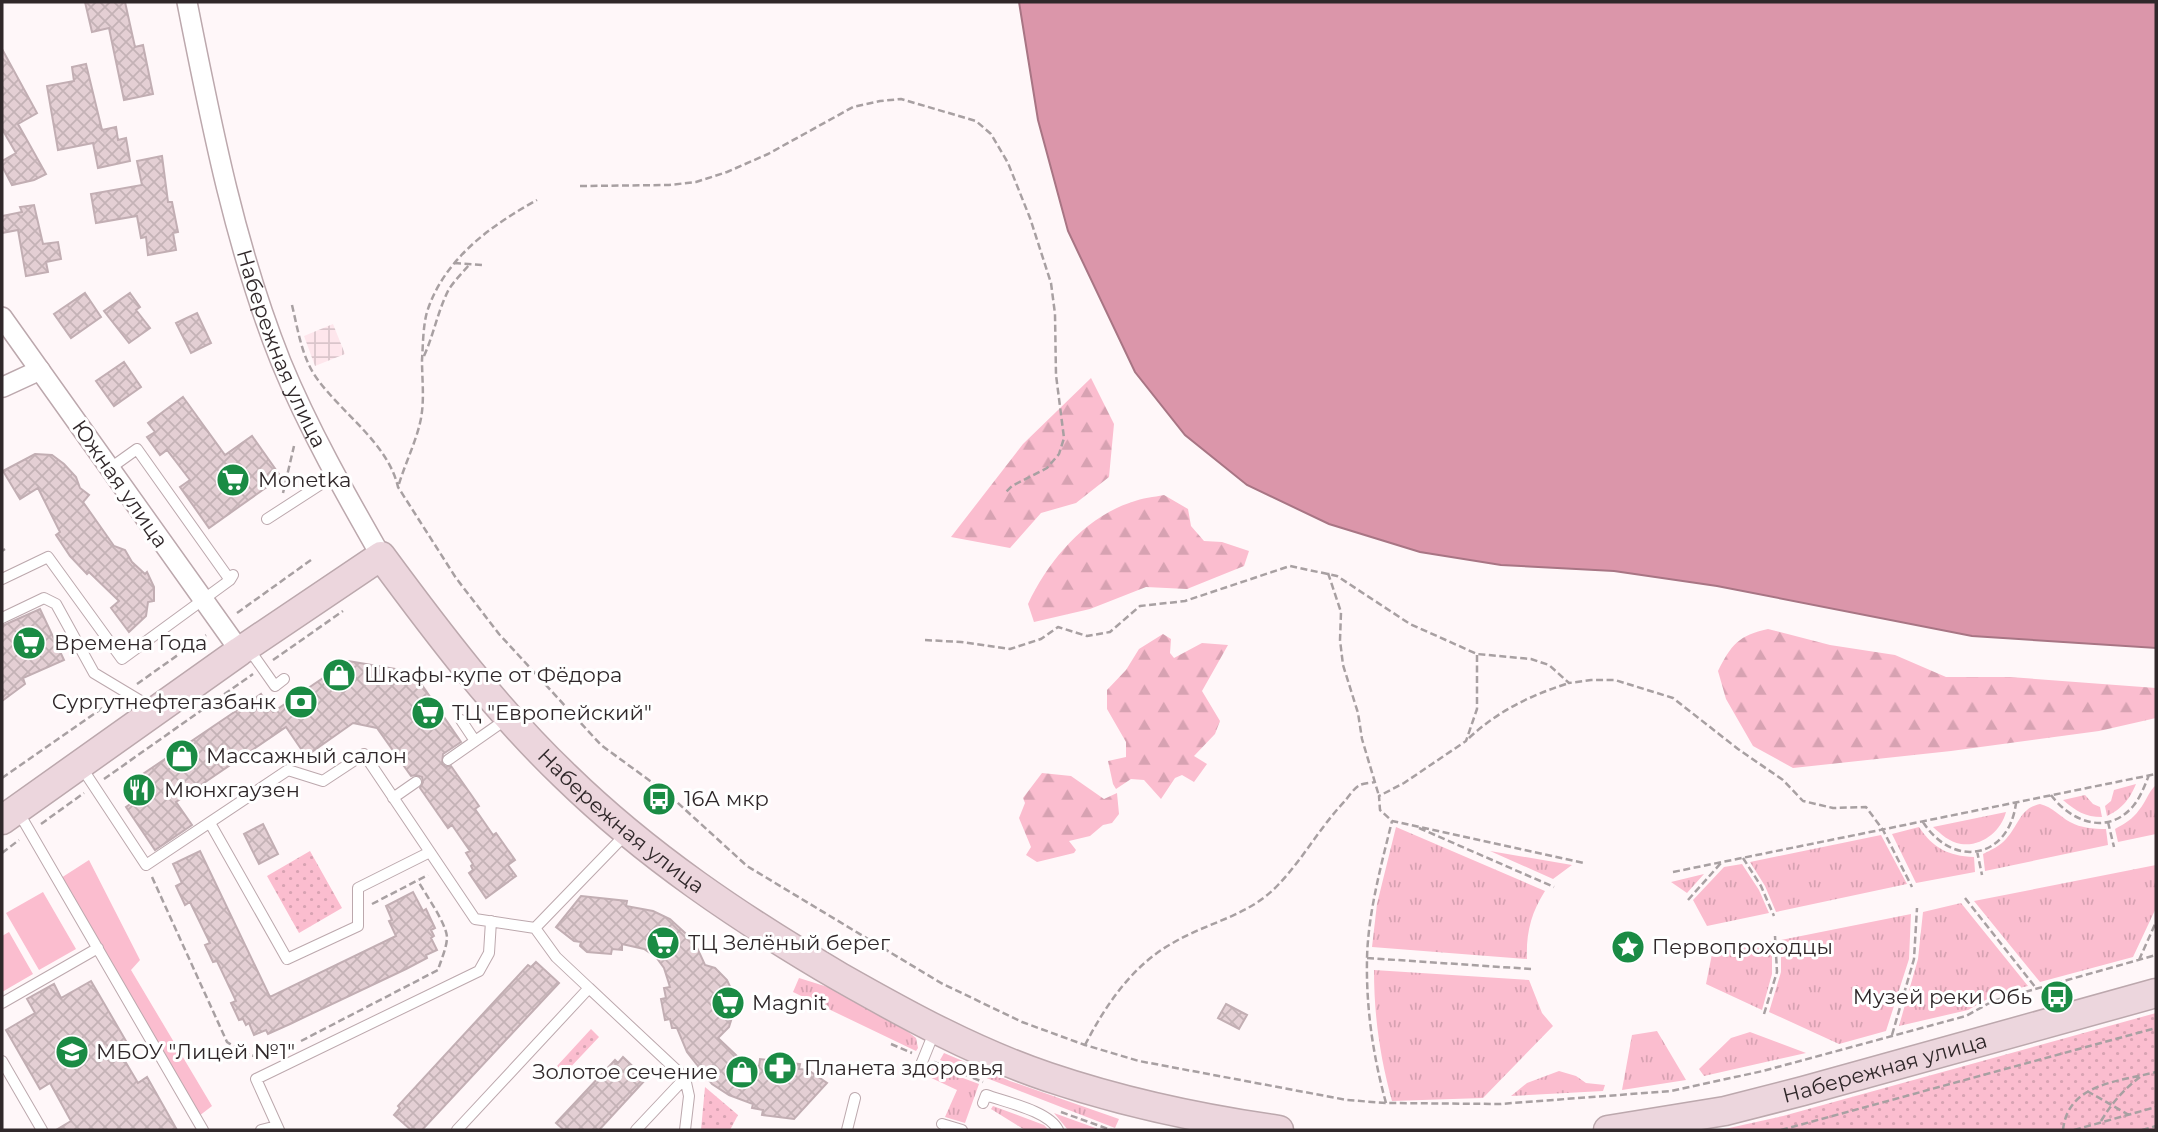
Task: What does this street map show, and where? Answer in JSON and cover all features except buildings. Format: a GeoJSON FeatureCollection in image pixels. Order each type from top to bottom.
{"type":"FeatureCollection","features":[{"type":"Feature","properties":{"kind":"main road"},"geometry":{"type":"LineString","coordinates":[[17,820],[87,775],[156,710],[250,655],[381,556]]}},
{"type":"Feature","properties":{"kind":"main road","name":"Набережная улица"},"geometry":{"type":"LineString","coordinates":[[381,556],[509,717],[564,775],[627,833],[672,869],[805,957],[935,1030],[1156,1118],[1279,1130]]}},
{"type":"Feature","properties":{"kind":"main road","name":"Набережная улица"},"geometry":{"type":"LineString","coordinates":[[1608,1130],[1725,1111],[2156,993]]}},
{"type":"Feature","properties":{"kind":"street","name":"Набережная улица"},"geometry":{"type":"LineString","coordinates":[[187,2],[215,135],[249,266],[281,362],[335,475],[381,556]]}},
{"type":"Feature","properties":{"kind":"street","name":"Южная улица"},"geometry":{"type":"LineString","coordinates":[[2,317],[221,625],[250,655]]}},
{"type":"Feature","properties":{"kind":"street"},"geometry":{"type":"LineString","coordinates":[[2,387],[40,370]]}},
{"type":"Feature","properties":{"kind":"lane"},"geometry":{"type":"LineString","coordinates":[[2,579],[48,557],[122,659],[231,578],[137,449],[109,469]]}},
{"type":"Feature","properties":{"kind":"lane"},"geometry":{"type":"LineString","coordinates":[[267,519],[335,475]]}},
{"type":"Feature","properties":{"kind":"lane"},"geometry":{"type":"LineString","coordinates":[[2,618],[44,598],[56,604],[93,675],[156,710]]}},
{"type":"Feature","properties":{"kind":"lane"},"geometry":{"type":"LineString","coordinates":[[250,655],[275,686],[284,679]]}},
{"type":"Feature","properties":{"kind":"lane"},"geometry":{"type":"LineString","coordinates":[[448,760],[509,717]]}},
{"type":"Feature","properties":{"kind":"lane"},"geometry":{"type":"LineString","coordinates":[[461,720],[475,741]]}},
{"type":"Feature","properties":{"kind":"lane"},"geometry":{"type":"LineString","coordinates":[[87,775],[146,865],[288,770],[323,780],[364,754],[475,919],[535,928],[556,957],[685,1078],[689,1096],[685,1130]]}},
{"type":"Feature","properties":{"kind":"lane"},"geometry":{"type":"LineString","coordinates":[[393,798],[416,782]]}},
{"type":"Feature","properties":{"kind":"lane"},"geometry":{"type":"LineString","coordinates":[[17,820],[98,948],[203,1130]]}},
{"type":"Feature","properties":{"kind":"lane"},"geometry":{"type":"LineString","coordinates":[[210,823],[287,959],[358,926],[358,888],[430,852]]}},
{"type":"Feature","properties":{"kind":"lane"},"geometry":{"type":"LineString","coordinates":[[535,928],[627,833]]}},
{"type":"Feature","properties":{"kind":"lane"},"geometry":{"type":"LineString","coordinates":[[261,1130],[278,1128],[256,1079],[479,971],[489,953],[491,921]]}},
{"type":"Feature","properties":{"kind":"lane"},"geometry":{"type":"LineString","coordinates":[[2,1003],[98,948]]}},
{"type":"Feature","properties":{"kind":"lane"},"geometry":{"type":"LineString","coordinates":[[457,1130],[589,988]]}},
{"type":"Feature","properties":{"kind":"lane"},"geometry":{"type":"LineString","coordinates":[[918,1072],[935,1030]]}},
{"type":"Feature","properties":{"kind":"lane"},"geometry":{"type":"LineString","coordinates":[[2,1061],[42,1130]]}},
{"type":"Feature","properties":{"kind":"lane"},"geometry":{"type":"LineString","coordinates":[[636,1130],[685,1078]]}},
{"type":"Feature","properties":{"kind":"lane"},"geometry":{"type":"LineString","coordinates":[[983,1103],[986,1095],[1044,1116],[1055,1124],[1058,1130]]}},
{"type":"Feature","properties":{"kind":"lane"},"geometry":{"type":"LineString","coordinates":[[847,1130],[855,1098]]}},
{"type":"Feature","properties":{"kind":"lane"},"geometry":{"type":"LineString","coordinates":[[942,1124],[962,1130]]}},
{"type":"Feature","properties":{"kind":"path"},"geometry":{"type":"LineString","coordinates":[[580,186],[669,186],[696,182],[768,154],[853,107],[880,101],[901,99],[976,121],[991,134],[1008,163],[1030,218],[1051,283],[1055,314],[1056,375],[1064,438],[1059,454],[1047,468],[1012,486],[1005,493]]}},
{"type":"Feature","properties":{"kind":"path"},"geometry":{"type":"LineString","coordinates":[[398,487],[420,424],[424,394],[422,360],[426,314],[440,282],[454,263],[486,232],[537,200]]}},
{"type":"Feature","properties":{"kind":"path"},"geometry":{"type":"LineString","coordinates":[[454,263],[482,265]]}},
{"type":"Feature","properties":{"kind":"path"},"geometry":{"type":"LineString","coordinates":[[422,360],[435,334],[440,308],[451,287],[470,264]]}},
{"type":"Feature","properties":{"kind":"path"},"geometry":{"type":"LineString","coordinates":[[292,305],[307,362],[317,380],[378,448],[394,471],[398,487],[456,578],[499,634],[601,746],[668,794],[747,866],[941,983],[1022,1021],[1085,1045],[1139,1061],[1244,1082],[1347,1100],[1385,1103],[1500,1104],[1671,1091],[1763,1070],[1966,1016],[1993,1001],[2156,955]]}},
{"type":"Feature","properties":{"kind":"path"},"geometry":{"type":"LineString","coordinates":[[279,511],[294,446]]}},
{"type":"Feature","properties":{"kind":"path"},"geometry":{"type":"LineString","coordinates":[[2,778],[311,560]]}},
{"type":"Feature","properties":{"kind":"path"},"geometry":{"type":"LineString","coordinates":[[925,640],[1010,649],[1041,639],[1058,627],[1087,636],[1110,632],[1140,606],[1185,601],[1290,566],[1337,576],[1410,624],[1476,654],[1531,659],[1549,665],[1569,684]]}},
{"type":"Feature","properties":{"kind":"path"},"geometry":{"type":"LineString","coordinates":[[1328,573],[1341,611],[1343,665],[1376,782],[1380,810],[1392,821],[1584,863]]}},
{"type":"Feature","properties":{"kind":"path"},"geometry":{"type":"LineString","coordinates":[[2,853],[17,820],[87,775],[250,655],[343,611]]}},
{"type":"Feature","properties":{"kind":"path"},"geometry":{"type":"LineString","coordinates":[[1466,741],[1477,709],[1479,682],[1476,654]]}},
{"type":"Feature","properties":{"kind":"path"},"geometry":{"type":"LineString","coordinates":[[1379,796],[1415,776],[1466,741],[1480,727],[1537,693],[1591,680],[1615,680],[1673,698],[1738,750],[1783,780],[1804,801],[1833,808],[1866,807],[1883,830],[1912,887]]}},
{"type":"Feature","properties":{"kind":"path"},"geometry":{"type":"LineString","coordinates":[[1673,872],[2156,774]]}},
{"type":"Feature","properties":{"kind":"path"},"geometry":{"type":"LineString","coordinates":[[2051,795],[2061,808],[2074,818],[2091,823],[2108,822],[2123,815],[2135,804],[2149,775]]}},
{"type":"Feature","properties":{"kind":"path"},"geometry":{"type":"LineString","coordinates":[[1085,1045],[1098,1019],[1132,976],[1152,957],[1172,943],[1245,911],[1263,900],[1280,884],[1329,817],[1359,785],[1376,782]]}},
{"type":"Feature","properties":{"kind":"path"},"geometry":{"type":"LineString","coordinates":[[1923,822],[1932,836],[1946,846],[1977,852],[1993,845],[2006,834],[2014,819],[2016,803]]}},
{"type":"Feature","properties":{"kind":"path"},"geometry":{"type":"LineString","coordinates":[[1385,1103],[1375,1062],[1369,1015],[1367,958],[1372,915],[1392,821]]}},
{"type":"Feature","properties":{"kind":"path"},"geometry":{"type":"LineString","coordinates":[[2108,822],[2114,847]]}},
{"type":"Feature","properties":{"kind":"path"},"geometry":{"type":"LineString","coordinates":[[1411,825],[1554,887]]}},
{"type":"Feature","properties":{"kind":"path"},"geometry":{"type":"LineString","coordinates":[[1977,852],[1982,875]]}},
{"type":"Feature","properties":{"kind":"path"},"geometry":{"type":"LineString","coordinates":[[1743,858],[1761,886],[1774,916]]}},
{"type":"Feature","properties":{"kind":"path"},"geometry":{"type":"LineString","coordinates":[[1688,900],[1721,863]]}},
{"type":"Feature","properties":{"kind":"path"},"geometry":{"type":"LineString","coordinates":[[146,865],[227,1042],[245,1054],[265,1058],[284,1049]]}},
{"type":"Feature","properties":{"kind":"path"},"geometry":{"type":"LineString","coordinates":[[358,912],[440,867]]}},
{"type":"Feature","properties":{"kind":"path"},"geometry":{"type":"LineString","coordinates":[[294,1045],[439,970],[447,937],[440,916],[418,881]]}},
{"type":"Feature","properties":{"kind":"path"},"geometry":{"type":"LineString","coordinates":[[1965,898],[2036,988]]}},
{"type":"Feature","properties":{"kind":"path"},"geometry":{"type":"LineString","coordinates":[[1892,1035],[1914,959],[1917,908]]}},
{"type":"Feature","properties":{"kind":"path"},"geometry":{"type":"LineString","coordinates":[[2139,960],[2156,922]]}},
{"type":"Feature","properties":{"kind":"path"},"geometry":{"type":"LineString","coordinates":[[1764,1014],[1777,972],[1775,936]]}},
{"type":"Feature","properties":{"kind":"path"},"geometry":{"type":"LineString","coordinates":[[1367,958],[1531,969]]}},
{"type":"Feature","properties":{"kind":"path"},"geometry":{"type":"LineString","coordinates":[[1781,1130],[2156,1028]]}},
{"type":"Feature","properties":{"kind":"path"},"geometry":{"type":"LineString","coordinates":[[2063,1130],[2064,1116],[2072,1102],[2087,1090],[2156,1072]]}},
{"type":"Feature","properties":{"kind":"path"},"geometry":{"type":"LineString","coordinates":[[2100,1123],[2125,1088],[2143,1075]]}},
{"type":"Feature","properties":{"kind":"path"},"geometry":{"type":"LineString","coordinates":[[2087,1090],[2129,1115]]}},
{"type":"Feature","properties":{"kind":"path"},"geometry":{"type":"LineString","coordinates":[[2074,1130],[2156,1107]]}},
{"type":"Feature","properties":{"kind":"path"},"geometry":{"type":"LineString","coordinates":[[2142,1130],[2156,1126]]}},
{"type":"Feature","properties":{"kind":"shaded area"},"geometry":{"type":"Polygon","coordinates":[[[1019,2],[2156,2],[2156,648],[1972,636],[1717,586],[1614,571],[1501,565],[1420,552],[1329,524],[1247,485],[1185,435],[1135,372],[1068,231],[1038,120],[1019,2]]]}},
{"type":"Feature","properties":{"kind":"shaded area"},"geometry":{"type":"Polygon","coordinates":[[[333,324],[345,354],[315,366],[304,336],[333,324]]]}},
{"type":"Feature","properties":{"kind":"green space"},"geometry":{"type":"Polygon","coordinates":[[[1091,378],[1114,424],[1109,477],[1076,503],[1041,513],[1010,548],[951,537],[1023,444],[1091,378]]]}},
{"type":"Feature","properties":{"kind":"green space"},"geometry":{"type":"Polygon","coordinates":[[[1164,495],[1188,509],[1191,526],[1204,541],[1222,542],[1249,551],[1244,566],[1187,589],[1146,587],[1090,609],[1034,622],[1028,604],[1046,572],[1070,542],[1099,518],[1115,509],[1140,499],[1164,495]]]}},
{"type":"Feature","properties":{"kind":"green space"},"geometry":{"type":"Polygon","coordinates":[[[1768,629],[1830,645],[1895,655],[1946,677],[2010,677],[2156,688],[2156,718],[2099,731],[1793,768],[1753,746],[1726,699],[1718,671],[1737,642],[1750,634],[1768,629]]]}},
{"type":"Feature","properties":{"kind":"green space"},"geometry":{"type":"Polygon","coordinates":[[[1163,634],[1171,639],[1170,653],[1174,658],[1202,643],[1228,645],[1202,691],[1220,721],[1215,734],[1194,756],[1207,764],[1194,782],[1182,775],[1175,778],[1161,799],[1144,780],[1131,779],[1116,789],[1113,784],[1108,761],[1126,757],[1126,742],[1107,709],[1107,690],[1126,670],[1139,649],[1163,634]]]}},
{"type":"Feature","properties":{"kind":"green space"},"geometry":{"type":"Polygon","coordinates":[[[1042,773],[1071,776],[1104,799],[1117,793],[1119,814],[1112,823],[1103,825],[1090,836],[1069,841],[1076,850],[1074,853],[1037,862],[1026,855],[1031,847],[1019,818],[1025,803],[1023,798],[1042,773]]]}},
{"type":"Feature","properties":{"kind":"green space"},"geometry":{"type":"Polygon","coordinates":[[[2136,784],[2125,803],[2107,816],[2105,806],[2111,801],[2114,790],[2136,784]]]}},
{"type":"Feature","properties":{"kind":"green space"},"geometry":{"type":"Polygon","coordinates":[[[2156,785],[2156,834],[2118,842],[2115,829],[2134,816],[2156,785]]]}},
{"type":"Feature","properties":{"kind":"green space"},"geometry":{"type":"Polygon","coordinates":[[[2085,795],[2100,807],[2102,817],[2081,813],[2063,800],[2085,795]]]}},
{"type":"Feature","properties":{"kind":"green space"},"geometry":{"type":"Polygon","coordinates":[[[2040,804],[2074,824],[2106,829],[2108,845],[1985,871],[1983,854],[2004,841],[2028,809],[2040,804]]]}},
{"type":"Feature","properties":{"kind":"green space"},"geometry":{"type":"Polygon","coordinates":[[[2006,812],[1995,831],[1976,843],[1957,843],[1933,827],[2006,812]]]}},
{"type":"Feature","properties":{"kind":"green space"},"geometry":{"type":"Polygon","coordinates":[[[1396,827],[1545,891],[1530,923],[1527,959],[1372,947],[1377,904],[1396,827]]]}},
{"type":"Feature","properties":{"kind":"green space"},"geometry":{"type":"Polygon","coordinates":[[[1919,827],[1942,850],[1974,857],[1975,872],[1916,883],[1892,834],[1919,827]]]}},
{"type":"Feature","properties":{"kind":"green space"},"geometry":{"type":"Polygon","coordinates":[[[1881,835],[1907,884],[1776,912],[1765,886],[1750,862],[1881,835]]]}},
{"type":"Feature","properties":{"kind":"green space"},"geometry":{"type":"Polygon","coordinates":[[[310,851],[342,908],[299,933],[267,876],[310,851]]]}},
{"type":"Feature","properties":{"kind":"green space"},"geometry":{"type":"Polygon","coordinates":[[[1490,851],[1572,865],[1553,879],[1490,851]]]}},
{"type":"Feature","properties":{"kind":"green space"},"geometry":{"type":"Polygon","coordinates":[[[89,860],[140,960],[131,970],[212,1106],[199,1116],[61,878],[89,860]]]}},
{"type":"Feature","properties":{"kind":"green space"},"geometry":{"type":"Polygon","coordinates":[[[1742,864],[1759,890],[1769,913],[1707,926],[1693,900],[1724,867],[1742,864]]]}},
{"type":"Feature","properties":{"kind":"green space"},"geometry":{"type":"Polygon","coordinates":[[[2156,865],[2156,908],[2133,957],[2040,982],[1974,901],[2156,865]]]}},
{"type":"Feature","properties":{"kind":"green space"},"geometry":{"type":"Polygon","coordinates":[[[1704,874],[1687,893],[1671,882],[1704,874]]]}},
{"type":"Feature","properties":{"kind":"green space"},"geometry":{"type":"Polygon","coordinates":[[[43,892],[76,949],[39,970],[6,913],[43,892]]]}},
{"type":"Feature","properties":{"kind":"green space"},"geometry":{"type":"Polygon","coordinates":[[[1961,903],[2028,986],[1998,993],[1968,1010],[1899,1026],[1918,959],[1923,912],[1961,903]]]}},
{"type":"Feature","properties":{"kind":"green space"},"geometry":{"type":"Polygon","coordinates":[[[1911,914],[1909,959],[1886,1031],[1839,1044],[1769,1012],[1781,972],[1781,940],[1911,914]]]}},
{"type":"Feature","properties":{"kind":"green space"},"geometry":{"type":"Polygon","coordinates":[[[9,932],[33,974],[2,992],[2,936],[9,932]]]}},
{"type":"Feature","properties":{"kind":"green space"},"geometry":{"type":"Polygon","coordinates":[[[1772,941],[1772,974],[1762,1010],[1706,984],[1712,954],[1772,941]]]}},
{"type":"Feature","properties":{"kind":"green space"},"geometry":{"type":"Polygon","coordinates":[[[1374,970],[1529,980],[1542,1013],[1553,1026],[1483,1098],[1392,1101],[1378,1036],[1374,970]]]}},
{"type":"Feature","properties":{"kind":"green space"},"geometry":{"type":"Polygon","coordinates":[[[799,978],[831,988],[907,1031],[916,1038],[918,1048],[916,1051],[793,992],[799,978]]]}},
{"type":"Feature","properties":{"kind":"green space"},"geometry":{"type":"Polygon","coordinates":[[[2156,1013],[2156,1130],[1720,1130],[1783,1116],[2156,1013]]]}},
{"type":"Feature","properties":{"kind":"green space"},"geometry":{"type":"Polygon","coordinates":[[[591,1029],[599,1037],[565,1073],[557,1066],[591,1029]]]}},
{"type":"Feature","properties":{"kind":"green space"},"geometry":{"type":"Polygon","coordinates":[[[1657,1031],[1686,1080],[1622,1090],[1632,1035],[1657,1031]]]}},
{"type":"Feature","properties":{"kind":"green space"},"geometry":{"type":"Polygon","coordinates":[[[1750,1032],[1806,1053],[1704,1076],[1699,1069],[1731,1038],[1750,1032]]]}},
{"type":"Feature","properties":{"kind":"green space"},"geometry":{"type":"Polygon","coordinates":[[[944,1053],[1010,1081],[1119,1119],[1115,1128],[940,1060],[944,1053]]]}},
{"type":"Feature","properties":{"kind":"green space"},"geometry":{"type":"Polygon","coordinates":[[[928,1065],[979,1084],[965,1123],[945,1117],[957,1090],[925,1075],[928,1065]]]}},
{"type":"Feature","properties":{"kind":"green space"},"geometry":{"type":"Polygon","coordinates":[[[1559,1071],[1576,1076],[1586,1083],[1605,1085],[1603,1091],[1511,1096],[1527,1083],[1559,1071]]]}},
{"type":"Feature","properties":{"kind":"green space"},"geometry":{"type":"Polygon","coordinates":[[[705,1087],[738,1115],[730,1130],[701,1130],[705,1087]]]}},
{"type":"Feature","properties":{"kind":"green space"},"geometry":{"type":"Polygon","coordinates":[[[993,1106],[1044,1125],[1049,1130],[1025,1130],[991,1109],[993,1106]]]}},
{"type":"Feature","properties":{"kind":"green space"},"geometry":{"type":"Polygon","coordinates":[[[1054,1113],[1101,1130],[1068,1130],[1054,1113]]]}},
{"type":"Feature","properties":{"kind":"place","name":"Monetka"},"geometry":{"type":"Point","coordinates":[233,480]}},
{"type":"Feature","properties":{"kind":"place","name":"Времена Года"},"geometry":{"type":"Point","coordinates":[29,643]}},
{"type":"Feature","properties":{"kind":"place","name":"Шкафы-купе от Фёдора"},"geometry":{"type":"Point","coordinates":[339,675]}},
{"type":"Feature","properties":{"kind":"place","name":"Сургутнефтегазбанк"},"geometry":{"type":"Point","coordinates":[301,702]}},
{"type":"Feature","properties":{"kind":"place","name":"ТЦ \"Европейский\""},"geometry":{"type":"Point","coordinates":[428,713]}},
{"type":"Feature","properties":{"kind":"place","name":"Массажный салон"},"geometry":{"type":"Point","coordinates":[182,756]}},
{"type":"Feature","properties":{"kind":"place","name":"Мюнхгаузен"},"geometry":{"type":"Point","coordinates":[139,790]}},
{"type":"Feature","properties":{"kind":"place","name":"16А мкр"},"geometry":{"type":"Point","coordinates":[659,799]}},
{"type":"Feature","properties":{"kind":"place","name":"ТЦ Зелёный берег"},"geometry":{"type":"Point","coordinates":[663,943]}},
{"type":"Feature","properties":{"kind":"place","name":"Первопроходцы"},"geometry":{"type":"Point","coordinates":[1628,947]}},
{"type":"Feature","properties":{"kind":"place","name":"Музей реки Обь"},"geometry":{"type":"Point","coordinates":[2057,997]}},
{"type":"Feature","properties":{"kind":"place","name":"Magnit"},"geometry":{"type":"Point","coordinates":[728,1003]}},
{"type":"Feature","properties":{"kind":"place","name":"МБОУ \"Лицей №1\""},"geometry":{"type":"Point","coordinates":[72,1052]}},
{"type":"Feature","properties":{"kind":"place","name":"Планета здоровья"},"geometry":{"type":"Point","coordinates":[780,1068]}},
{"type":"Feature","properties":{"kind":"place","name":"Золотое сечение"},"geometry":{"type":"Point","coordinates":[742,1072]}}]}
